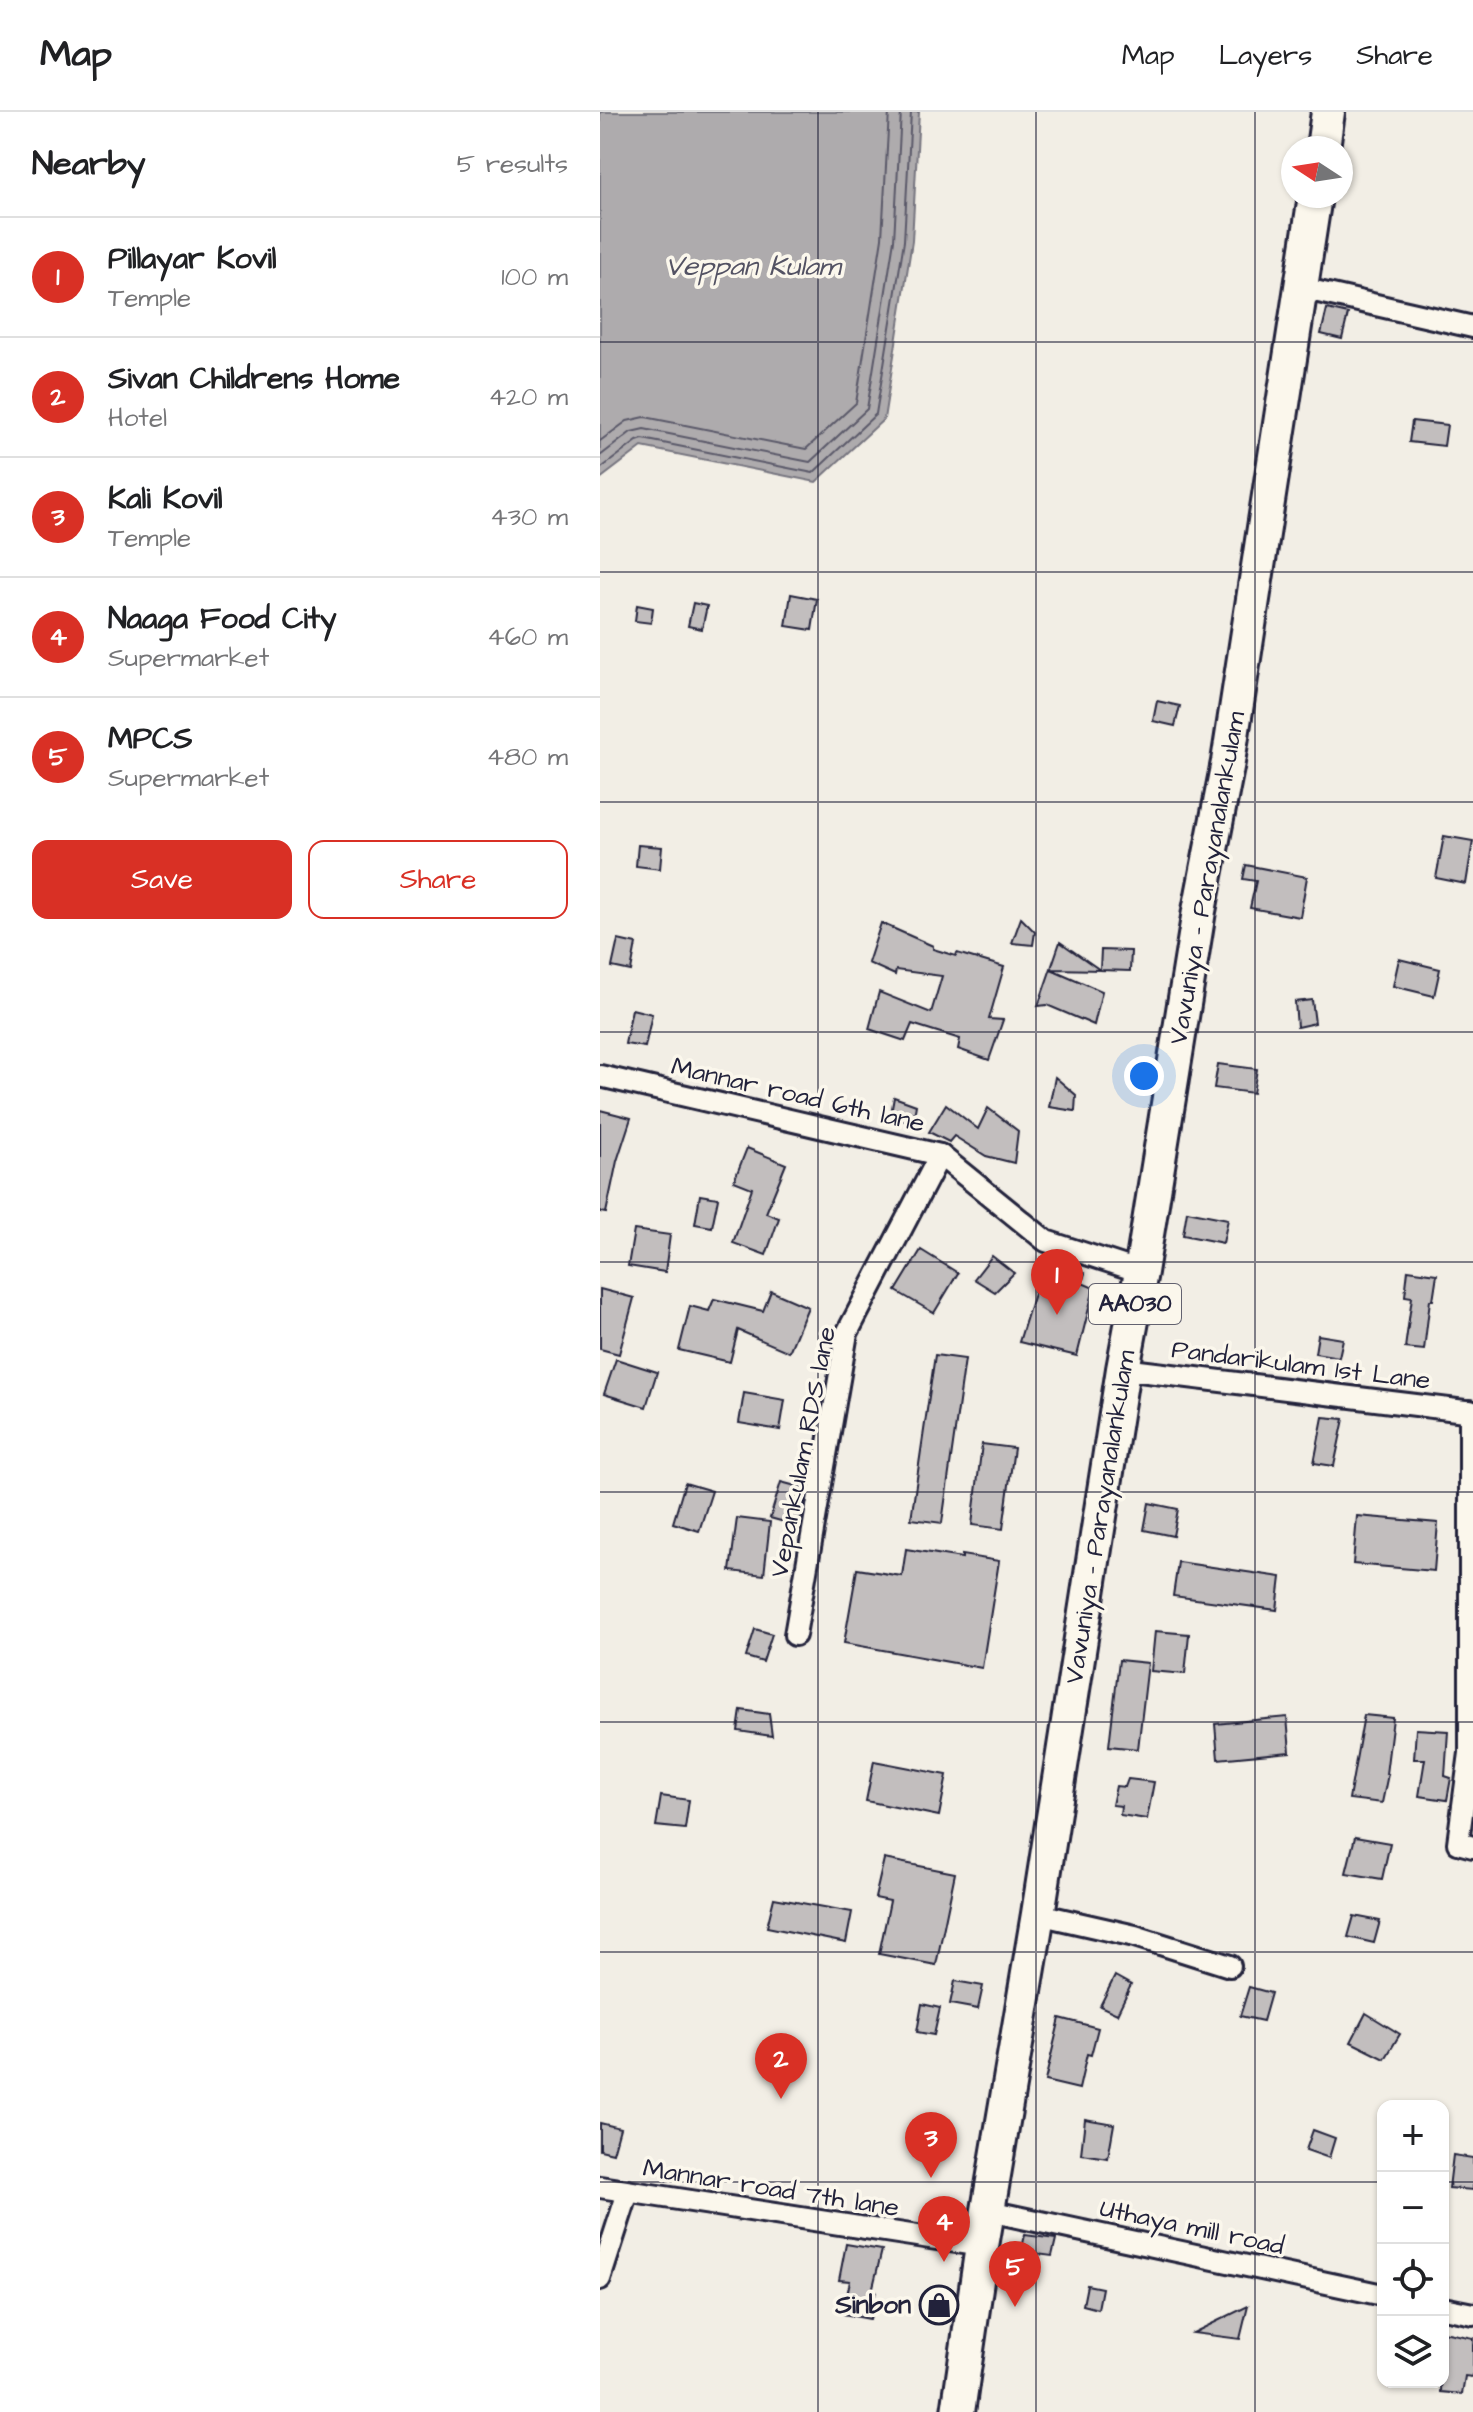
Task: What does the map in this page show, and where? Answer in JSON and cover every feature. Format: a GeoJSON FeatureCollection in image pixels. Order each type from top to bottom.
{"type":"FeatureCollection","features":[{"type":"Feature","properties":{"kind":"highway"},"geometry":{"type":"LineString","coordinates":[[1325,136],[1328,112]]}},
{"type":"Feature","properties":{"kind":"highway","name":"Vavuniya - Parayanalankulam"},"geometry":{"type":"LineString","coordinates":[[958,2412],[1123,1369],[1199,911],[1228,762],[1313,208]]}},
{"type":"Feature","properties":{"kind":"street"},"geometry":{"type":"LineString","coordinates":[[1301,288],[1473,327]]}},
{"type":"Feature","properties":{"kind":"street","name":"Mannar road 6th lane"},"geometry":{"type":"LineString","coordinates":[[600,1076],[940,1155],[1046,1241],[1141,1272]]}},
{"type":"Feature","properties":{"kind":"street","name":"Vepankulam RDS lane"},"geometry":{"type":"LineString","coordinates":[[795,1635],[847,1333],[940,1155]]}},
{"type":"Feature","properties":{"kind":"street","name":"Pandarikulam 1st Lane"},"geometry":{"type":"LineString","coordinates":[[1123,1369],[1472,1411]]}},
{"type":"Feature","properties":{"kind":"street"},"geometry":{"type":"LineString","coordinates":[[1472,1411],[1470,1753],[1458,1843],[1473,1847]]}},
{"type":"Feature","properties":{"kind":"street"},"geometry":{"type":"LineString","coordinates":[[1038,1914],[1135,1936],[1230,1966]]}},
{"type":"Feature","properties":{"kind":"street","name":"Mannar road 7th lane"},"geometry":{"type":"LineString","coordinates":[[600,2187],[982,2246]]}},
{"type":"Feature","properties":{"kind":"street"},"geometry":{"type":"LineString","coordinates":[[600,2279],[628,2192]]}},
{"type":"Feature","properties":{"kind":"street","name":"Uthaya mill road"},"geometry":{"type":"LineString","coordinates":[[989,2211],[1377,2294]]}},
{"type":"Feature","properties":{"kind":"street"},"geometry":{"type":"LineString","coordinates":[[1449,2309],[1473,2314]]}},
{"type":"Feature","properties":{"kind":"water","name":"Veppan Kulam"},"geometry":{"type":"Polygon","coordinates":[[[600,112],[919,112],[912,241],[884,419],[816,482],[642,447],[600,479],[600,112]]]}},
{"type":"Feature","properties":{"kind":"building"},"geometry":{"type":"Polygon","coordinates":[[[1327,309],[1348,314],[1342,339],[1321,334],[1327,309]]]}},
{"type":"Feature","properties":{"kind":"building"},"geometry":{"type":"Polygon","coordinates":[[[1412,421],[1447,425],[1444,446],[1409,442],[1412,421]]]}},
{"type":"Feature","properties":{"kind":"building"},"geometry":{"type":"Polygon","coordinates":[[[791,594],[817,599],[812,630],[786,626],[791,594]]]}},
{"type":"Feature","properties":{"kind":"building"},"geometry":{"type":"Polygon","coordinates":[[[693,603],[707,606],[702,629],[688,626],[693,603]]]}},
{"type":"Feature","properties":{"kind":"building"},"geometry":{"type":"Polygon","coordinates":[[[637,605],[653,608],[651,623],[635,621],[637,605]]]}},
{"type":"Feature","properties":{"kind":"building"},"geometry":{"type":"Polygon","coordinates":[[[1157,701],[1180,706],[1175,726],[1153,721],[1157,701]]]}},
{"type":"Feature","properties":{"kind":"building"},"geometry":{"type":"Polygon","coordinates":[[[1444,836],[1473,841],[1466,884],[1436,878],[1444,836]]]}},
{"type":"Feature","properties":{"kind":"building"},"geometry":{"type":"Polygon","coordinates":[[[638,845],[662,847],[660,869],[636,866],[638,845]]]}},
{"type":"Feature","properties":{"kind":"building"},"geometry":{"type":"Polygon","coordinates":[[[1246,865],[1307,877],[1300,917],[1250,908],[1256,881],[1243,879],[1246,865]]]}},
{"type":"Feature","properties":{"kind":"building"},"geometry":{"type":"Polygon","coordinates":[[[1021,918],[1035,932],[1033,945],[1012,943],[1021,918]]]}},
{"type":"Feature","properties":{"kind":"building"},"geometry":{"type":"Polygon","coordinates":[[[881,923],[933,946],[933,949],[1004,967],[989,1019],[1003,1020],[989,1060],[958,1049],[960,1039],[912,1024],[905,1041],[869,1029],[879,992],[931,1013],[942,976],[896,970],[895,975],[868,963],[881,923]]]}},
{"type":"Feature","properties":{"kind":"building"},"geometry":{"type":"Polygon","coordinates":[[[618,940],[636,944],[631,971],[612,967],[618,940]]]}},
{"type":"Feature","properties":{"kind":"building"},"geometry":{"type":"Polygon","coordinates":[[[1060,942],[1100,970],[1051,969],[1102,991],[1094,1025],[1047,1005],[1038,1006],[1060,942]]]}},
{"type":"Feature","properties":{"kind":"building"},"geometry":{"type":"Polygon","coordinates":[[[1101,950],[1131,951],[1130,971],[1100,970],[1101,950]]]}},
{"type":"Feature","properties":{"kind":"building"},"geometry":{"type":"Polygon","coordinates":[[[1399,959],[1440,969],[1434,996],[1393,986],[1399,959]]]}},
{"type":"Feature","properties":{"kind":"building"},"geometry":{"type":"Polygon","coordinates":[[[1312,1000],[1315,1023],[1297,1027],[1295,1002],[1312,1000]]]}},
{"type":"Feature","properties":{"kind":"building"},"geometry":{"type":"Polygon","coordinates":[[[632,1009],[652,1014],[645,1047],[625,1044],[632,1009]]]}},
{"type":"Feature","properties":{"kind":"building"},"geometry":{"type":"Polygon","coordinates":[[[1218,1064],[1257,1069],[1253,1093],[1214,1088],[1218,1064]]]}},
{"type":"Feature","properties":{"kind":"building"},"geometry":{"type":"Polygon","coordinates":[[[1055,1077],[1076,1095],[1075,1111],[1049,1107],[1055,1077]]]}},
{"type":"Feature","properties":{"kind":"building"},"geometry":{"type":"Polygon","coordinates":[[[894,1097],[916,1105],[913,1122],[890,1119],[894,1097]]]}},
{"type":"Feature","properties":{"kind":"building"},"geometry":{"type":"Polygon","coordinates":[[[946,1104],[978,1129],[988,1108],[1018,1131],[1014,1163],[986,1156],[954,1136],[949,1142],[929,1132],[946,1104]]]}},
{"type":"Feature","properties":{"kind":"building"},"geometry":{"type":"Polygon","coordinates":[[[600,1110],[631,1118],[617,1161],[606,1213],[600,1212],[600,1110]]]}},
{"type":"Feature","properties":{"kind":"building"},"geometry":{"type":"Polygon","coordinates":[[[747,1148],[786,1164],[766,1213],[779,1218],[766,1255],[733,1243],[752,1188],[734,1181],[747,1148]]]}},
{"type":"Feature","properties":{"kind":"building"},"geometry":{"type":"Polygon","coordinates":[[[700,1195],[718,1198],[712,1227],[695,1224],[700,1195]]]}},
{"type":"Feature","properties":{"kind":"building"},"geometry":{"type":"Polygon","coordinates":[[[1187,1211],[1228,1219],[1223,1243],[1183,1235],[1187,1211]]]}},
{"type":"Feature","properties":{"kind":"building"},"geometry":{"type":"Polygon","coordinates":[[[634,1230],[670,1235],[665,1272],[628,1266],[634,1230]]]}},
{"type":"Feature","properties":{"kind":"building"},"geometry":{"type":"Polygon","coordinates":[[[921,1250],[958,1273],[934,1313],[896,1291],[921,1250]]]}},
{"type":"Feature","properties":{"kind":"building"},"geometry":{"type":"Polygon","coordinates":[[[992,1256],[1014,1273],[995,1292],[974,1279],[992,1256]]]}},
{"type":"Feature","properties":{"kind":"building"},"geometry":{"type":"Polygon","coordinates":[[[1057,1263],[1085,1273],[1082,1283],[1094,1288],[1077,1356],[1019,1342],[1041,1271],[1053,1273],[1057,1263]]]}},
{"type":"Feature","properties":{"kind":"building"},"geometry":{"type":"Polygon","coordinates":[[[1408,1270],[1437,1274],[1433,1300],[1430,1300],[1424,1350],[1405,1348],[1412,1297],[1405,1296],[1408,1270]]]}},
{"type":"Feature","properties":{"kind":"building"},"geometry":{"type":"Polygon","coordinates":[[[600,1289],[634,1298],[619,1354],[600,1349],[600,1289]]]}},
{"type":"Feature","properties":{"kind":"building"},"geometry":{"type":"Polygon","coordinates":[[[771,1291],[808,1307],[789,1352],[738,1330],[730,1362],[679,1350],[690,1306],[709,1311],[714,1299],[763,1311],[771,1291]]]}},
{"type":"Feature","properties":{"kind":"building"},"geometry":{"type":"Polygon","coordinates":[[[1318,1335],[1343,1339],[1339,1357],[1315,1353],[1318,1335]]]}},
{"type":"Feature","properties":{"kind":"building"},"geometry":{"type":"Polygon","coordinates":[[[935,1355],[965,1359],[942,1523],[911,1519],[935,1355]]]}},
{"type":"Feature","properties":{"kind":"building"},"geometry":{"type":"Polygon","coordinates":[[[616,1359],[657,1372],[646,1407],[604,1394],[616,1359]]]}},
{"type":"Feature","properties":{"kind":"building"},"geometry":{"type":"Polygon","coordinates":[[[744,1393],[785,1400],[780,1430],[739,1423],[744,1393]]]}},
{"type":"Feature","properties":{"kind":"building"},"geometry":{"type":"Polygon","coordinates":[[[1323,1417],[1344,1419],[1334,1466],[1314,1463],[1323,1417]]]}},
{"type":"Feature","properties":{"kind":"building"},"geometry":{"type":"Polygon","coordinates":[[[982,1444],[1014,1448],[1003,1529],[972,1525],[982,1444]]]}},
{"type":"Feature","properties":{"kind":"building"},"geometry":{"type":"Polygon","coordinates":[[[781,1482],[807,1489],[799,1526],[770,1518],[781,1482]]]}},
{"type":"Feature","properties":{"kind":"building"},"geometry":{"type":"Polygon","coordinates":[[[685,1483],[712,1491],[699,1531],[673,1523],[685,1483]]]}},
{"type":"Feature","properties":{"kind":"building"},"geometry":{"type":"Polygon","coordinates":[[[1149,1503],[1178,1509],[1173,1536],[1144,1530],[1149,1503]]]}},
{"type":"Feature","properties":{"kind":"building"},"geometry":{"type":"Polygon","coordinates":[[[1357,1516],[1438,1523],[1434,1571],[1353,1564],[1357,1516]]]}},
{"type":"Feature","properties":{"kind":"building"},"geometry":{"type":"Polygon","coordinates":[[[737,1518],[770,1522],[764,1575],[730,1571],[737,1518]]]}},
{"type":"Feature","properties":{"kind":"building"},"geometry":{"type":"Polygon","coordinates":[[[906,1549],[999,1561],[982,1668],[844,1643],[857,1569],[902,1576],[906,1549]]]}},
{"type":"Feature","properties":{"kind":"building"},"geometry":{"type":"Polygon","coordinates":[[[1178,1562],[1281,1577],[1277,1610],[1173,1596],[1178,1562]]]}},
{"type":"Feature","properties":{"kind":"building"},"geometry":{"type":"Polygon","coordinates":[[[755,1629],[772,1634],[763,1662],[746,1657],[755,1629]]]}},
{"type":"Feature","properties":{"kind":"building"},"geometry":{"type":"Polygon","coordinates":[[[1155,1631],[1189,1634],[1185,1674],[1151,1671],[1155,1631]]]}},
{"type":"Feature","properties":{"kind":"building"},"geometry":{"type":"Polygon","coordinates":[[[1119,1660],[1148,1663],[1138,1749],[1109,1746],[1119,1660]]]}},
{"type":"Feature","properties":{"kind":"building"},"geometry":{"type":"Polygon","coordinates":[[[741,1710],[769,1714],[772,1736],[738,1731],[741,1710]]]}},
{"type":"Feature","properties":{"kind":"building"},"geometry":{"type":"Polygon","coordinates":[[[1364,1715],[1393,1718],[1382,1803],[1349,1799],[1364,1715]]]}},
{"type":"Feature","properties":{"kind":"building"},"geometry":{"type":"Polygon","coordinates":[[[1287,1717],[1290,1752],[1218,1759],[1215,1724],[1287,1717]]]}},
{"type":"Feature","properties":{"kind":"building"},"geometry":{"type":"Polygon","coordinates":[[[1416,1729],[1448,1731],[1445,1776],[1451,1778],[1447,1800],[1419,1796],[1425,1759],[1414,1759],[1416,1729]]]}},
{"type":"Feature","properties":{"kind":"building"},"geometry":{"type":"Polygon","coordinates":[[[874,1761],[947,1775],[939,1816],[866,1801],[874,1761]]]}},
{"type":"Feature","properties":{"kind":"building"},"geometry":{"type":"Polygon","coordinates":[[[1128,1779],[1154,1782],[1147,1819],[1120,1815],[1121,1806],[1112,1805],[1116,1786],[1125,1787],[1128,1779]]]}},
{"type":"Feature","properties":{"kind":"building"},"geometry":{"type":"Polygon","coordinates":[[[661,1796],[689,1800],[685,1829],[656,1826],[661,1796]]]}},
{"type":"Feature","properties":{"kind":"building"},"geometry":{"type":"Polygon","coordinates":[[[1355,1837],[1390,1843],[1382,1879],[1346,1873],[1355,1837]]]}},
{"type":"Feature","properties":{"kind":"building"},"geometry":{"type":"Polygon","coordinates":[[[884,1859],[955,1873],[936,1965],[879,1954],[890,1901],[875,1898],[884,1859]]]}},
{"type":"Feature","properties":{"kind":"building"},"geometry":{"type":"Polygon","coordinates":[[[774,1898],[852,1912],[846,1943],[767,1927],[774,1898]]]}},
{"type":"Feature","properties":{"kind":"building"},"geometry":{"type":"Polygon","coordinates":[[[1354,1916],[1380,1921],[1374,1943],[1348,1937],[1354,1916]]]}},
{"type":"Feature","properties":{"kind":"building"},"geometry":{"type":"Polygon","coordinates":[[[1115,1976],[1131,1985],[1117,2014],[1100,2006],[1115,1976]]]}},
{"type":"Feature","properties":{"kind":"building"},"geometry":{"type":"Polygon","coordinates":[[[955,1981],[983,1986],[978,2009],[950,2004],[955,1981]]]}},
{"type":"Feature","properties":{"kind":"building"},"geometry":{"type":"Polygon","coordinates":[[[1249,1987],[1271,1993],[1263,2021],[1240,2016],[1249,1987]]]}},
{"type":"Feature","properties":{"kind":"building"},"geometry":{"type":"Polygon","coordinates":[[[922,2004],[940,2008],[934,2035],[917,2032],[922,2004]]]}},
{"type":"Feature","properties":{"kind":"building"},"geometry":{"type":"Polygon","coordinates":[[[1366,2013],[1400,2034],[1385,2059],[1351,2042],[1366,2013]]]}},
{"type":"Feature","properties":{"kind":"building"},"geometry":{"type":"Polygon","coordinates":[[[1060,2018],[1098,2028],[1091,2055],[1087,2054],[1079,2089],[1045,2081],[1060,2018]]]}},
{"type":"Feature","properties":{"kind":"building"},"geometry":{"type":"Polygon","coordinates":[[[1085,2119],[1114,2124],[1108,2158],[1081,2154],[1085,2119]]]}},
{"type":"Feature","properties":{"kind":"building"},"geometry":{"type":"Polygon","coordinates":[[[600,2123],[620,2128],[613,2153],[600,2150],[600,2123]]]}},
{"type":"Feature","properties":{"kind":"building"},"geometry":{"type":"Polygon","coordinates":[[[1313,2130],[1335,2138],[1329,2158],[1306,2150],[1313,2130]]]}},
{"type":"Feature","properties":{"kind":"building"},"geometry":{"type":"Polygon","coordinates":[[[1453,2155],[1473,2158],[1473,2190],[1449,2188],[1453,2155]]]}},
{"type":"Feature","properties":{"kind":"building"},"geometry":{"type":"Polygon","coordinates":[[[1025,2235],[1056,2239],[1052,2256],[1021,2252],[1025,2235]]]}},
{"type":"Feature","properties":{"kind":"building"},"geometry":{"type":"Polygon","coordinates":[[[846,2244],[882,2250],[872,2291],[876,2291],[870,2319],[843,2314],[850,2281],[839,2280],[846,2244]]]}},
{"type":"Feature","properties":{"kind":"building"},"geometry":{"type":"Polygon","coordinates":[[[1087,2285],[1102,2288],[1098,2309],[1083,2305],[1087,2285]]]}},
{"type":"Feature","properties":{"kind":"building"},"geometry":{"type":"Polygon","coordinates":[[[1248,2306],[1240,2339],[1193,2333],[1248,2306]]]}},
{"type":"Feature","properties":{"kind":"building"},"geometry":{"type":"Polygon","coordinates":[[[1449,2333],[1473,2338],[1473,2377],[1465,2376],[1462,2394],[1441,2392],[1441,2388],[1449,2388],[1449,2333]]]}},
{"type":"Feature","properties":{"kind":"place","name":"Pillayar Kovil"},"geometry":{"type":"Point","coordinates":[1057,1315]}},
{"type":"Feature","properties":{"kind":"place","name":"Sivan Childrens Home"},"geometry":{"type":"Point","coordinates":[781,2099]}},
{"type":"Feature","properties":{"kind":"place","name":"Kali Kovil"},"geometry":{"type":"Point","coordinates":[931,2178]}},
{"type":"Feature","properties":{"kind":"place","name":"Naaga Food City"},"geometry":{"type":"Point","coordinates":[944,2262]}},
{"type":"Feature","properties":{"kind":"place","name":"Sinbon"},"geometry":{"type":"Point","coordinates":[939,2305]}},
{"type":"Feature","properties":{"kind":"place","name":"MPCS"},"geometry":{"type":"Point","coordinates":[1015,2307]}}]}
